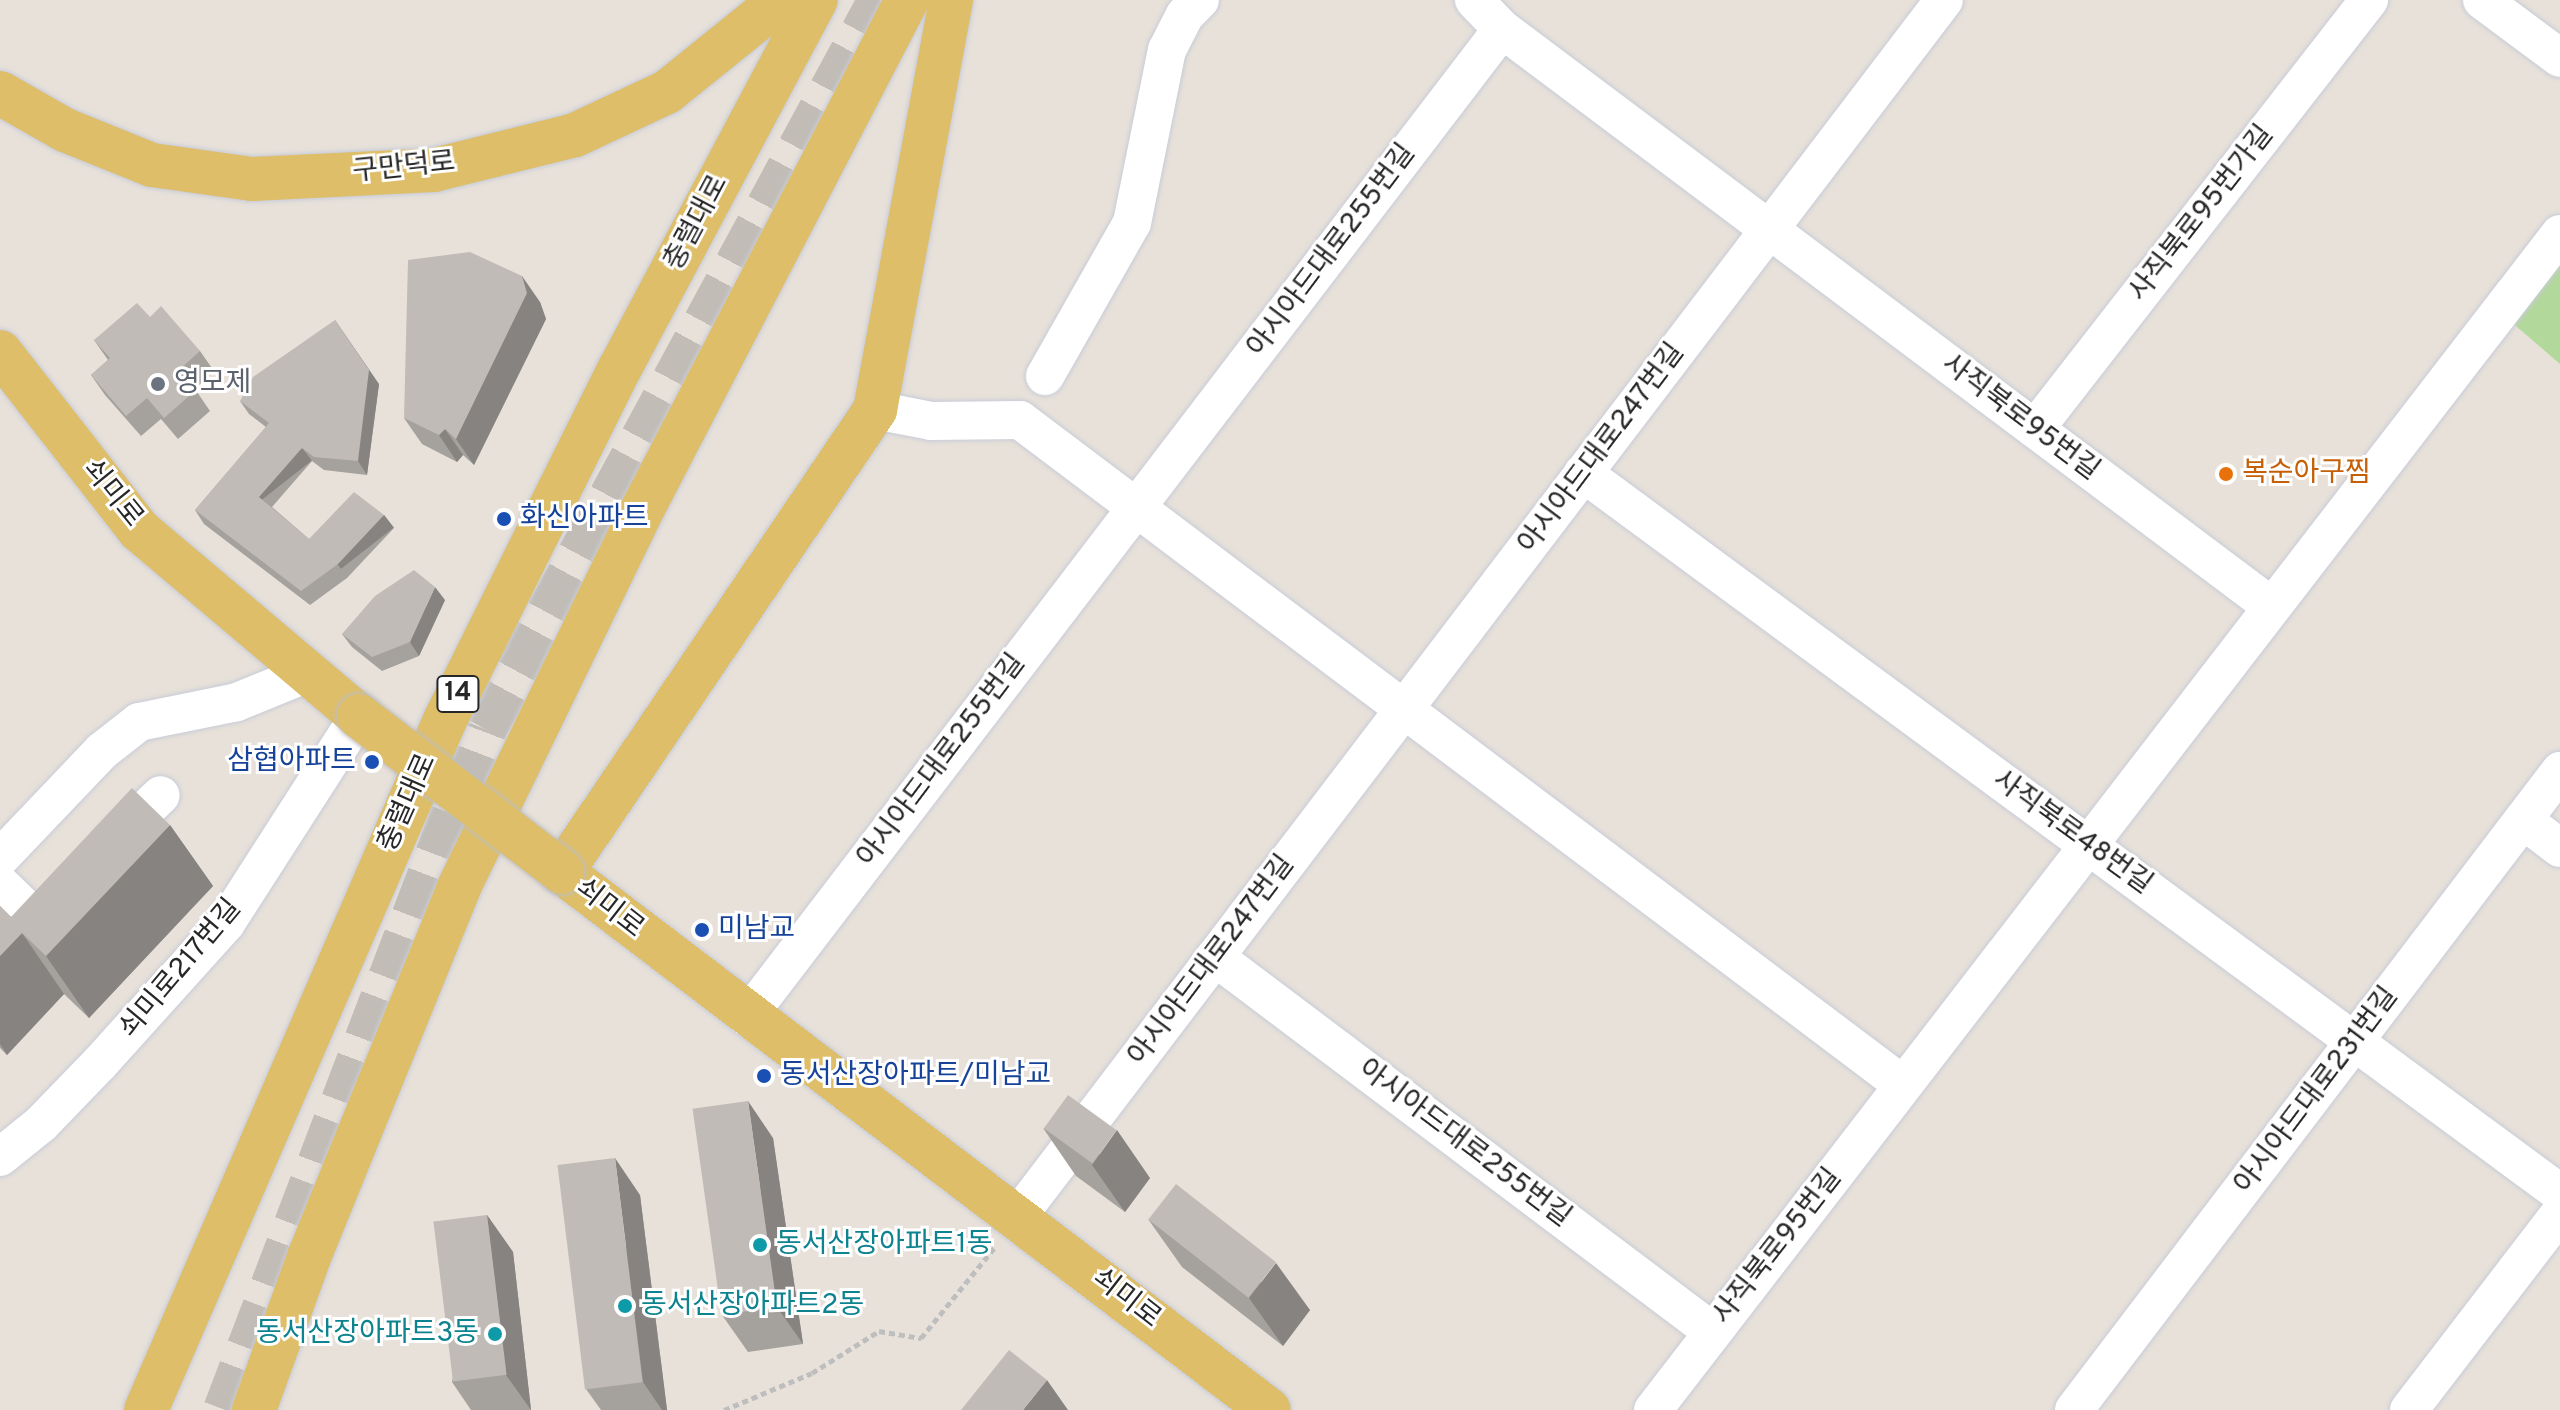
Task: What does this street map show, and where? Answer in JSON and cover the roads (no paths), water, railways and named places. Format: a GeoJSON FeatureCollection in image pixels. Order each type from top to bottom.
{"type":"FeatureCollection","features":[{"type":"Feature","properties":{"kind":"main road","name":"구만덕로"},"geometry":{"type":"LineString","coordinates":[[0,93],[65,130],[152,165],[252,179],[434,170],[575,135],[667,92],[781,0]]}},
{"type":"Feature","properties":{"kind":"main road","name":"충렬대로"},"geometry":{"type":"LineString","coordinates":[[146,1410],[445,720],[620,368],[816,0]]}},
{"type":"Feature","properties":{"kind":"main road"},"geometry":{"type":"LineString","coordinates":[[254,1410],[309,1257],[460,885],[641,512],[907,0]]}},
{"type":"Feature","properties":{"kind":"main road"},"geometry":{"type":"LineString","coordinates":[[562,872],[875,410],[951,0]]}},
{"type":"Feature","properties":{"kind":"main road","name":"쇠미로"},"geometry":{"type":"LineString","coordinates":[[0,352],[139,530],[359,716],[747,1017],[1018,1216],[1269,1410]]}},
{"type":"Feature","properties":{"kind":"street"},"geometry":{"type":"LineString","coordinates":[[1045,376],[1132,223],[1167,50],[1185,15],[1200,0]]}},
{"type":"Feature","properties":{"kind":"street"},"geometry":{"type":"LineString","coordinates":[[1474,0],[1502,29],[1769,229]]}},
{"type":"Feature","properties":{"kind":"street","name":"아시아드대로247번길"},"geometry":{"type":"LineString","coordinates":[[1018,1216],[1944,0]]}},
{"type":"Feature","properties":{"kind":"street","name":"사직북로95번가길"},"geometry":{"type":"LineString","coordinates":[[2035,429],[2369,0]]}},
{"type":"Feature","properties":{"kind":"street"},"geometry":{"type":"LineString","coordinates":[[2482,0],[2560,58]]}},
{"type":"Feature","properties":{"kind":"street","name":"아시아드대로255번길"},"geometry":{"type":"LineString","coordinates":[[747,1017],[1502,29]]}},
{"type":"Feature","properties":{"kind":"street","name":"사직북로95번길"},"geometry":{"type":"LineString","coordinates":[[1769,229],[2271,606]]}},
{"type":"Feature","properties":{"kind":"street","name":"사직북로95번길"},"geometry":{"type":"LineString","coordinates":[[1653,1410],[2560,234]]}},
{"type":"Feature","properties":{"kind":"street"},"geometry":{"type":"LineString","coordinates":[[875,410],[931,421],[1020,420],[1406,706],[1903,1085]]}},
{"type":"Feature","properties":{"kind":"street","name":"사직북로48번길"},"geometry":{"type":"LineString","coordinates":[[1583,473],[2560,1193]]}},
{"type":"Feature","properties":{"kind":"street"},"geometry":{"type":"LineString","coordinates":[[0,858],[102,751],[139,722],[237,702],[308,673]]}},
{"type":"Feature","properties":{"kind":"street","name":"쇠미로217번길"},"geometry":{"type":"LineString","coordinates":[[0,1157],[41,1124],[100,1063],[226,923],[359,716]]}},
{"type":"Feature","properties":{"kind":"street","name":"아시아드대로231번길"},"geometry":{"type":"LineString","coordinates":[[2074,1410],[2560,771]]}},
{"type":"Feature","properties":{"kind":"street"},"geometry":{"type":"LineString","coordinates":[[86,865],[161,795]]}},
{"type":"Feature","properties":{"kind":"street"},"geometry":{"type":"LineString","coordinates":[[2523,820],[2560,848]]}},
{"type":"Feature","properties":{"kind":"street"},"geometry":{"type":"LineString","coordinates":[[0,884],[33,916]]}},
{"type":"Feature","properties":{"kind":"street","name":"아시아드대로255번길"},"geometry":{"type":"LineString","coordinates":[[1215,957],[1713,1332]]}},
{"type":"Feature","properties":{"kind":"street"},"geometry":{"type":"LineString","coordinates":[[2409,1410],[2560,1213]]}},
{"type":"Feature","properties":{"kind":"tunnel"},"geometry":{"type":"LineString","coordinates":[[225,1410],[485,729],[880,0]]}},
{"type":"Feature","properties":{"kind":"place","name":"영모제"},"geometry":{"type":"Point","coordinates":[158,384]}},
{"type":"Feature","properties":{"kind":"place","name":"복순아구찜"},"geometry":{"type":"Point","coordinates":[2226,474]}},
{"type":"Feature","properties":{"kind":"place","name":"화신아파트"},"geometry":{"type":"Point","coordinates":[504,519]}},
{"type":"Feature","properties":{"kind":"place","name":"삼협아파트"},"geometry":{"type":"Point","coordinates":[372,762]}},
{"type":"Feature","properties":{"kind":"place","name":"미남교"},"geometry":{"type":"Point","coordinates":[702,930]}},
{"type":"Feature","properties":{"kind":"place","name":"동서산장아파트/미남교"},"geometry":{"type":"Point","coordinates":[764,1076]}},
{"type":"Feature","properties":{"kind":"place","name":"동서산장아파트1동"},"geometry":{"type":"Point","coordinates":[760,1245]}},
{"type":"Feature","properties":{"kind":"place","name":"동서산장아파트2동"},"geometry":{"type":"Point","coordinates":[625,1306]}},
{"type":"Feature","properties":{"kind":"place","name":"동서산장아파트3동"},"geometry":{"type":"Point","coordinates":[495,1334]}}]}
